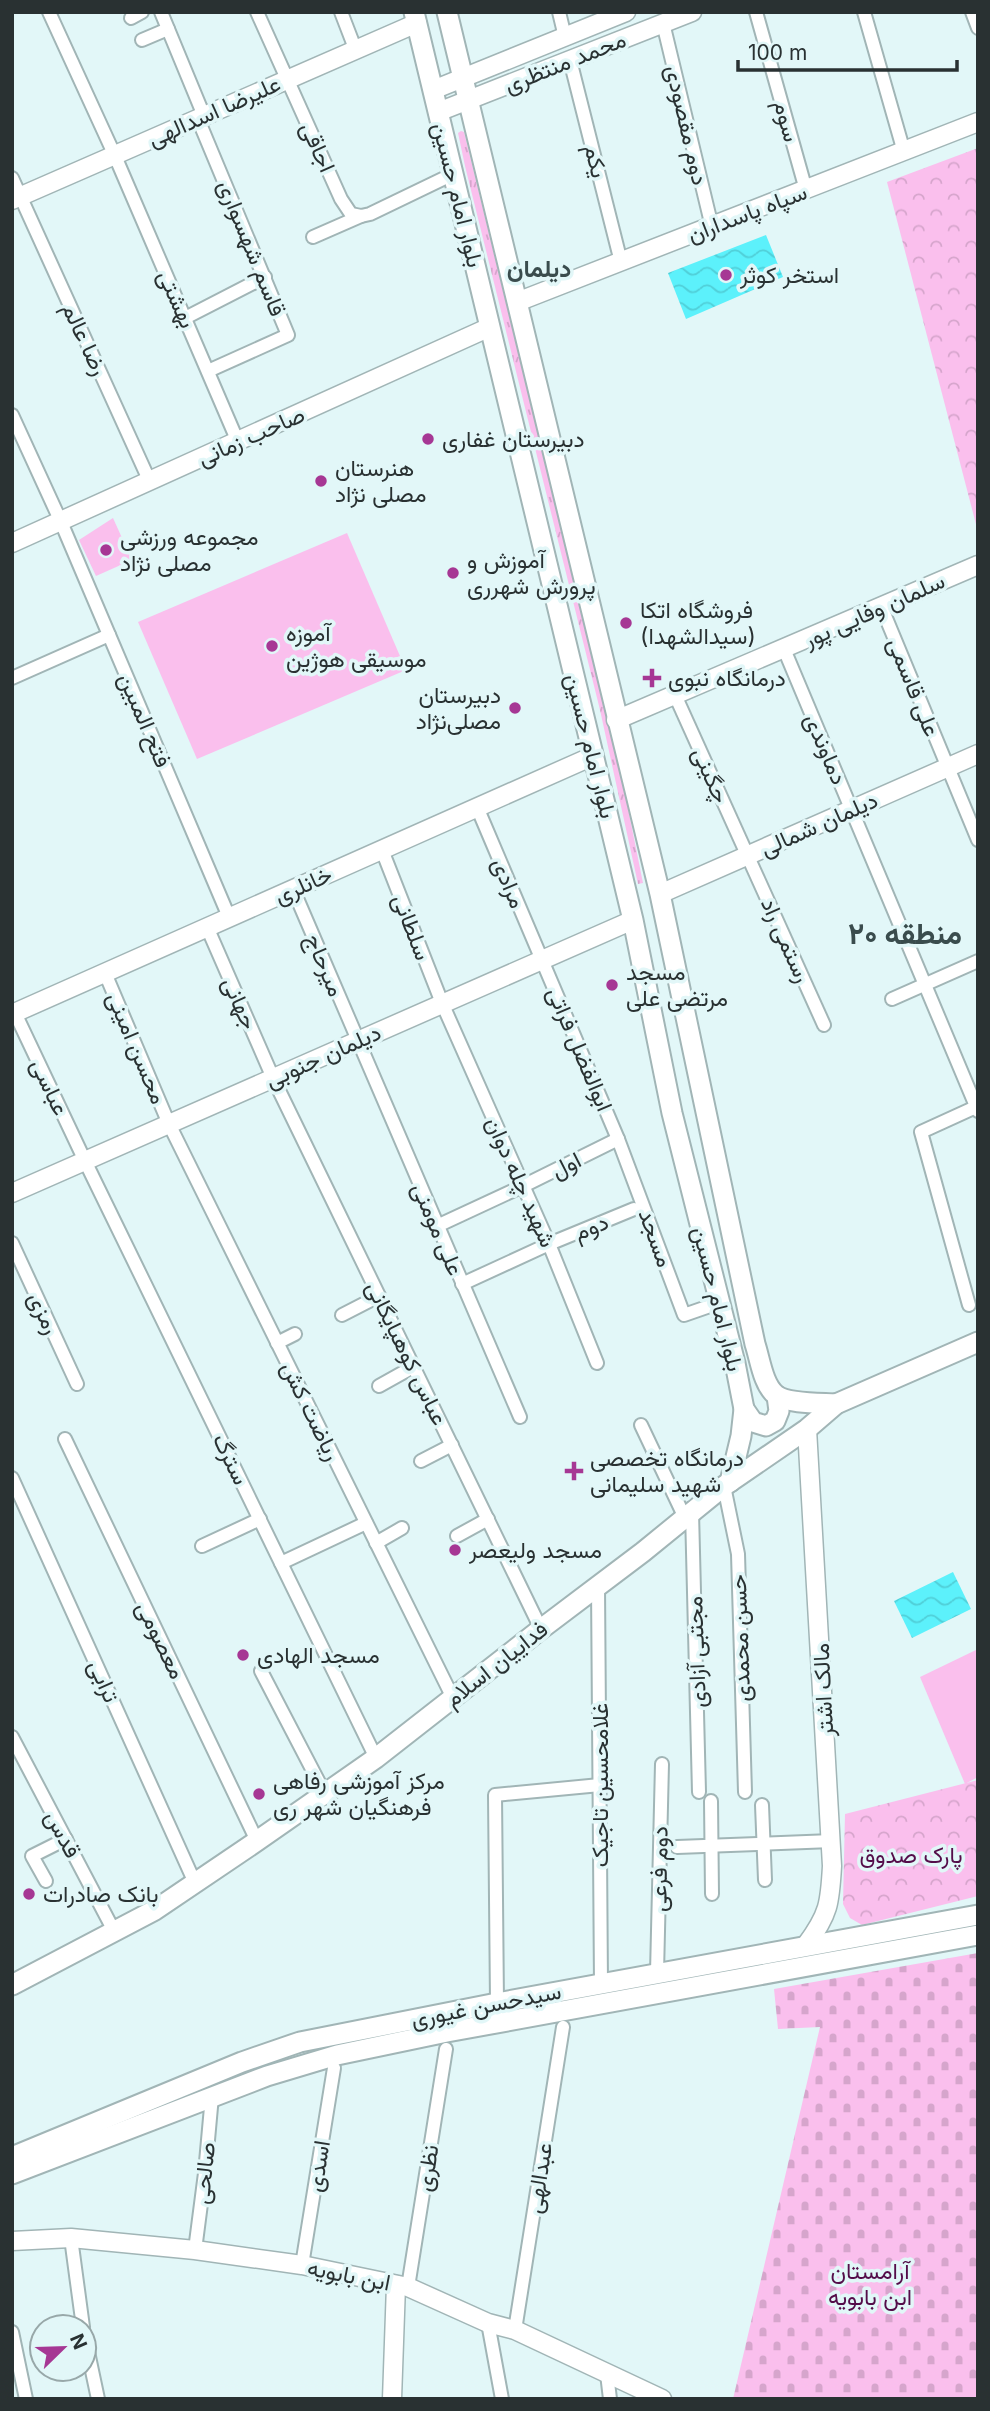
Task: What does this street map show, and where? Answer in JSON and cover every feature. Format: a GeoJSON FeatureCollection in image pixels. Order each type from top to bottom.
{"type":"FeatureCollection","features":[{"type":"Feature","properties":{"kind":"main road","name":"بلوار امام حسین"},"geometry":{"type":"LineString","coordinates":[[447,12],[660,894],[755,1344],[768,1383],[776,1396]]}},
{"type":"Feature","properties":{"kind":"main road","name":"بلوار امام حسین"},"geometry":{"type":"LineString","coordinates":[[415,18],[633,920],[672,1114],[735,1363],[744,1409],[741,1436],[727,1484]]}},
{"type":"Feature","properties":{"kind":"main road","name":"فداییان اسلام"},"geometry":{"type":"LineString","coordinates":[[12,1985],[155,1910],[325,1794],[376,1758],[727,1484],[807,1429],[836,1404],[978,1342]]}},
{"type":"Feature","properties":{"kind":"main road"},"geometry":{"type":"LineString","coordinates":[[744,1409],[752,1422],[766,1426],[775,1421],[779,1411],[776,1396],[798,1402],[836,1404]]}},
{"type":"Feature","properties":{"kind":"main road","name":"سیدحسن غیوری"},"geometry":{"type":"LineString","coordinates":[[12,2157],[242,2062],[300,2042],[601,1983],[978,1915]]}},
{"type":"Feature","properties":{"kind":"main road","name":"سیدحسن غیوری"},"geometry":{"type":"LineString","coordinates":[[12,2174],[267,2076],[359,2050],[783,1969],[978,1935]]}},
{"type":"Feature","properties":{"kind":"street","name":"بهشتی"},"geometry":{"type":"LineString","coordinates":[[49,12],[115,156],[239,442]]}},
{"type":"Feature","properties":{"kind":"street","name":"قاسم شهسواری"},"geometry":{"type":"LineString","coordinates":[[161,12],[288,335],[208,371]]}},
{"type":"Feature","properties":{"kind":"street","name":"اجاقی"},"geometry":{"type":"LineString","coordinates":[[257,12],[341,199],[356,215]]}},
{"type":"Feature","properties":{"kind":"street"},"geometry":{"type":"LineString","coordinates":[[341,12],[356,51]]}},
{"type":"Feature","properties":{"kind":"street"},"geometry":{"type":"LineString","coordinates":[[559,12],[565,37]]}},
{"type":"Feature","properties":{"kind":"street","name":"محمد منتظری"},"geometry":{"type":"LineString","coordinates":[[433,90],[626,12]]}},
{"type":"Feature","properties":{"kind":"street","name":"محمد منتظری"},"geometry":{"type":"LineString","coordinates":[[438,112],[692,12]]}},
{"type":"Feature","properties":{"kind":"street","name":"سوم"},"geometry":{"type":"LineString","coordinates":[[757,12],[806,190]]}},
{"type":"Feature","properties":{"kind":"street"},"geometry":{"type":"LineString","coordinates":[[864,12],[904,152]]}},
{"type":"Feature","properties":{"kind":"street"},"geometry":{"type":"LineString","coordinates":[[972,12],[978,28]]}},
{"type":"Feature","properties":{"kind":"street","name":"علیرضا اسدالهی"},"geometry":{"type":"LineString","coordinates":[[16,198],[356,51],[415,18]]}},
{"type":"Feature","properties":{"kind":"street","name":"دوم مقصودی"},"geometry":{"type":"LineString","coordinates":[[663,23],[712,227]]}},
{"type":"Feature","properties":{"kind":"street"},"geometry":{"type":"LineString","coordinates":[[142,40],[168,29]]}},
{"type":"Feature","properties":{"kind":"street"},"geometry":{"type":"LineString","coordinates":[[518,57],[524,79]]}},
{"type":"Feature","properties":{"kind":"street","name":"یکم"},"geometry":{"type":"LineString","coordinates":[[570,60],[621,262]]}},
{"type":"Feature","properties":{"kind":"street","name":"سپاه پاسداران"},"geometry":{"type":"LineString","coordinates":[[517,302],[978,122]]}},
{"type":"Feature","properties":{"kind":"street"},"geometry":{"type":"LineString","coordinates":[[313,237],[356,215],[370,214],[453,174]]}},
{"type":"Feature","properties":{"kind":"street","name":"رضا عالم"},"geometry":{"type":"LineString","coordinates":[[12,178],[16,198],[150,482]]}},
{"type":"Feature","properties":{"kind":"street"},"geometry":{"type":"LineString","coordinates":[[185,318],[265,277]]}},
{"type":"Feature","properties":{"kind":"street","name":"صاحب زمانی"},"geometry":{"type":"LineString","coordinates":[[12,543],[490,327]]}},
{"type":"Feature","properties":{"kind":"street","name":"فتح المبین"},"geometry":{"type":"LineString","coordinates":[[12,415],[61,522],[229,917]]}},
{"type":"Feature","properties":{"kind":"street","name":"سلمان وفایی پور"},"geometry":{"type":"LineString","coordinates":[[617,720],[977,566]]}},
{"type":"Feature","properties":{"kind":"street","name":"علی قاسمی"},"geometry":{"type":"LineString","coordinates":[[881,606],[978,840]]}},
{"type":"Feature","properties":{"kind":"street"},"geometry":{"type":"LineString","coordinates":[[12,678],[109,635]]}},
{"type":"Feature","properties":{"kind":"street","name":"دماوندی"},"geometry":{"type":"LineString","coordinates":[[784,649],[977,1108]]}},
{"type":"Feature","properties":{"kind":"street","name":"چگینی"},"geometry":{"type":"LineString","coordinates":[[675,695],[747,856]]}},
{"type":"Feature","properties":{"kind":"street","name":"دیلمان شمالی"},"geometry":{"type":"LineString","coordinates":[[660,894],[978,754]]}},
{"type":"Feature","properties":{"kind":"street","name":"خانلری"},"geometry":{"type":"LineString","coordinates":[[14,1013],[593,756]]}},
{"type":"Feature","properties":{"kind":"street","name":"مرادی"},"geometry":{"type":"LineString","coordinates":[[477,807],[542,960]]}},
{"type":"Feature","properties":{"kind":"street","name":"سلطانی"},"geometry":{"type":"LineString","coordinates":[[382,849],[442,1003]]}},
{"type":"Feature","properties":{"kind":"street","name":"رستمی راد"},"geometry":{"type":"LineString","coordinates":[[747,856],[824,1025]]}},
{"type":"Feature","properties":{"kind":"street","name":"میرحاج"},"geometry":{"type":"LineString","coordinates":[[293,889],[357,1041]]}},
{"type":"Feature","properties":{"kind":"street","name":"دیلمان جنوبی"},"geometry":{"type":"LineString","coordinates":[[12,1193],[633,920]]}},
{"type":"Feature","properties":{"kind":"street","name":"جهانی"},"geometry":{"type":"LineString","coordinates":[[207,927],[273,1078]]}},
{"type":"Feature","properties":{"kind":"street","name":"ابوالفضل فراتی"},"geometry":{"type":"LineString","coordinates":[[542,960],[618,1139]]}},
{"type":"Feature","properties":{"kind":"street"},"geometry":{"type":"LineString","coordinates":[[892,999],[978,961]]}},
{"type":"Feature","properties":{"kind":"street","name":"محسن امینی"},"geometry":{"type":"LineString","coordinates":[[104,973],[169,1124]]}},
{"type":"Feature","properties":{"kind":"street","name":"شهید چله دوان"},"geometry":{"type":"LineString","coordinates":[[442,1003],[549,1244],[597,1363]]}},
{"type":"Feature","properties":{"kind":"street","name":"عباسی"},"geometry":{"type":"LineString","coordinates":[[14,1013],[85,1161]]}},
{"type":"Feature","properties":{"kind":"street","name":"علی مومنی"},"geometry":{"type":"LineString","coordinates":[[357,1041],[520,1417]]}},
{"type":"Feature","properties":{"kind":"street","name":"عباس کوهپایگانی"},"geometry":{"type":"LineString","coordinates":[[273,1078],[541,1629]]}},
{"type":"Feature","properties":{"kind":"street"},"geometry":{"type":"LineString","coordinates":[[969,1305],[921,1132],[977,1108]]}},
{"type":"Feature","properties":{"kind":"street","name":"ریاضت کش"},"geometry":{"type":"LineString","coordinates":[[169,1124],[453,1698]]}},
{"type":"Feature","properties":{"kind":"street","name":"اول"},"geometry":{"type":"LineString","coordinates":[[437,1226],[618,1139]]}},
{"type":"Feature","properties":{"kind":"street","name":"مسجد"},"geometry":{"type":"LineString","coordinates":[[618,1139],[684,1315],[707,1307]]}},
{"type":"Feature","properties":{"kind":"street","name":"سترگ"},"geometry":{"type":"LineString","coordinates":[[85,1161],[376,1758]]}},
{"type":"Feature","properties":{"kind":"street","name":"دوم"},"geometry":{"type":"LineString","coordinates":[[549,1244],[634,1209]]}},
{"type":"Feature","properties":{"kind":"street","name":"رمزی"},"geometry":{"type":"LineString","coordinates":[[12,1243],[77,1384]]}},
{"type":"Feature","properties":{"kind":"street"},"geometry":{"type":"LineString","coordinates":[[462,1284],[549,1244]]}},
{"type":"Feature","properties":{"kind":"street"},"geometry":{"type":"LineString","coordinates":[[342,1315],[379,1296]]}},
{"type":"Feature","properties":{"kind":"street"},"geometry":{"type":"LineString","coordinates":[[277,1343],[295,1334]]}},
{"type":"Feature","properties":{"kind":"street"},"geometry":{"type":"LineString","coordinates":[[379,1386],[414,1367]]}},
{"type":"Feature","properties":{"kind":"street"},"geometry":{"type":"LineString","coordinates":[[641,1425],[688,1515]]}},
{"type":"Feature","properties":{"kind":"street","name":"مالک اشتر"},"geometry":{"type":"LineString","coordinates":[[806,1945],[820,1925],[830,1900],[832,1841],[807,1429]]}},
{"type":"Feature","properties":{"kind":"street","name":"معصومی"},"geometry":{"type":"LineString","coordinates":[[65,1439],[257,1841]]}},
{"type":"Feature","properties":{"kind":"street"},"geometry":{"type":"LineString","coordinates":[[421,1461],[452,1445]]}},
{"type":"Feature","properties":{"kind":"street","name":"ترابی"},"geometry":{"type":"LineString","coordinates":[[12,1478],[195,1884]]}},
{"type":"Feature","properties":{"kind":"street","name":"حسن محمدی"},"geometry":{"type":"LineString","coordinates":[[727,1484],[738,1554],[745,1792]]}},
{"type":"Feature","properties":{"kind":"street","name":"مجتبی آزادی"},"geometry":{"type":"LineString","coordinates":[[688,1515],[699,1792]]}},
{"type":"Feature","properties":{"kind":"street"},"geometry":{"type":"LineString","coordinates":[[202,1546],[260,1519]]}},
{"type":"Feature","properties":{"kind":"street"},"geometry":{"type":"LineString","coordinates":[[457,1536],[488,1519]]}},
{"type":"Feature","properties":{"kind":"street"},"geometry":{"type":"LineString","coordinates":[[281,1563],[366,1523]]}},
{"type":"Feature","properties":{"kind":"street"},"geometry":{"type":"LineString","coordinates":[[376,1543],[402,1528]]}},
{"type":"Feature","properties":{"kind":"street","name":"غلامحسین تاجیک"},"geometry":{"type":"LineString","coordinates":[[598,1586],[601,1983]]}},
{"type":"Feature","properties":{"kind":"street"},"geometry":{"type":"LineString","coordinates":[[261,1671],[325,1794]]}},
{"type":"Feature","properties":{"kind":"street","name":"قدس"},"geometry":{"type":"LineString","coordinates":[[12,1737],[114,1931]]}},
{"type":"Feature","properties":{"kind":"street","name":"دوم فرعی"},"geometry":{"type":"LineString","coordinates":[[657,1973],[662,1764]]}},
{"type":"Feature","properties":{"kind":"street"},"geometry":{"type":"LineString","coordinates":[[497,2003],[495,1795],[600,1785]]}},
{"type":"Feature","properties":{"kind":"street"},"geometry":{"type":"LineString","coordinates":[[711,1801],[712,1894]]}},
{"type":"Feature","properties":{"kind":"street"},"geometry":{"type":"LineString","coordinates":[[762,1805],[765,1880]]}},
{"type":"Feature","properties":{"kind":"street"},"geometry":{"type":"LineString","coordinates":[[46,1881],[32,1857],[66,1839]]}},
{"type":"Feature","properties":{"kind":"street"},"geometry":{"type":"LineString","coordinates":[[677,1847],[832,1841]]}},
{"type":"Feature","properties":{"kind":"street","name":"عبدالهی"},"geometry":{"type":"LineString","coordinates":[[515,2330],[563,2026]]}},
{"type":"Feature","properties":{"kind":"street","name":"نظری"},"geometry":{"type":"LineString","coordinates":[[402,2286],[446,2049]]}},
{"type":"Feature","properties":{"kind":"street","name":"اسدی"},"geometry":{"type":"LineString","coordinates":[[302,2265],[334,2068]]}},
{"type":"Feature","properties":{"kind":"street","name":"صالحی"},"geometry":{"type":"LineString","coordinates":[[195,2250],[212,2096]]}},
{"type":"Feature","properties":{"kind":"street"},"geometry":{"type":"LineString","coordinates":[[71,2238],[81,2313]]}},
{"type":"Feature","properties":{"kind":"street","name":"ابن بابویه"},"geometry":{"type":"LineString","coordinates":[[12,2241],[71,2238],[195,2250],[302,2265],[402,2286],[488,2323],[515,2330],[662,2399]]}},
{"type":"Feature","properties":{"kind":"street"},"geometry":{"type":"LineString","coordinates":[[392,2399],[402,2286]]}},
{"type":"Feature","properties":{"kind":"street"},"geometry":{"type":"LineString","coordinates":[[488,2323],[502,2399]]}},
{"type":"Feature","properties":{"kind":"street"},"geometry":{"type":"LineString","coordinates":[[12,2332],[26,2399]]}},
{"type":"Feature","properties":{"kind":"street"},"geometry":{"type":"LineString","coordinates":[[607,2374],[610,2399]]}},
{"type":"Feature","properties":{"kind":"green space"},"geometry":{"type":"Polygon","coordinates":[[[464,132],[618,759],[643,883],[638,884],[600,710],[465,166],[458,133],[464,132]]]}},
{"type":"Feature","properties":{"kind":"green space"},"geometry":{"type":"Polygon","coordinates":[[[978,148],[978,532],[887,182],[978,148]]]}},
{"type":"Feature","properties":{"kind":"green space","name":"مجموعه ورزشی مصلی نژاد"},"geometry":{"type":"Polygon","coordinates":[[[113,518],[132,560],[96,576],[79,540],[113,518]]]}},
{"type":"Feature","properties":{"kind":"green space","name":"آموزه موسیقی هوژین"},"geometry":{"type":"Polygon","coordinates":[[[347,533],[406,670],[197,759],[138,622],[347,533]]]}},
{"type":"Feature","properties":{"kind":"green space"},"geometry":{"type":"Polygon","coordinates":[[[978,1649],[978,1777],[965,1784],[920,1677],[978,1649]]]}},
{"type":"Feature","properties":{"kind":"green space","name":"پارک صدوق"},"geometry":{"type":"Polygon","coordinates":[[[978,1780],[978,1896],[862,1925],[850,1918],[843,1904],[845,1814],[978,1780]]]}},
{"type":"Feature","properties":{"kind":"green space","name":"آرامستان ابن بابویه"},"geometry":{"type":"Polygon","coordinates":[[[978,1953],[978,2399],[733,2399],[820,2027],[778,2029],[774,1989],[978,1953]]]}},
{"type":"Feature","properties":{"kind":"water","name":"استخر کوثر"},"geometry":{"type":"Polygon","coordinates":[[[766,235],[783,277],[686,319],[668,273],[766,235]]]}},
{"type":"Feature","properties":{"kind":"water"},"geometry":{"type":"Polygon","coordinates":[[[953,1572],[971,1609],[912,1638],[894,1601],[953,1572]]]}},
{"type":"Feature","properties":{"kind":"place","name":"استخر کوثر"},"geometry":{"type":"Point","coordinates":[726,275]}},
{"type":"Feature","properties":{"kind":"place","name":"دبیرستان غفاری"},"geometry":{"type":"Point","coordinates":[428,439]}},
{"type":"Feature","properties":{"kind":"place","name":"هنرستان مصلی نژاد"},"geometry":{"type":"Point","coordinates":[321,481]}},
{"type":"Feature","properties":{"kind":"place","name":"مجموعه ورزشی مصلی نژاد"},"geometry":{"type":"Point","coordinates":[106,550]}},
{"type":"Feature","properties":{"kind":"place","name":"آموزش و پرورش شهرری"},"geometry":{"type":"Point","coordinates":[453,573]}},
{"type":"Feature","properties":{"kind":"place","name":"فروشگاه اتکا (سیدالشهدا)"},"geometry":{"type":"Point","coordinates":[626,623]}},
{"type":"Feature","properties":{"kind":"place","name":"آموزه موسیقی هوژین"},"geometry":{"type":"Point","coordinates":[272,646]}},
{"type":"Feature","properties":{"kind":"place","name":"درمانگاه نبوی"},"geometry":{"type":"Point","coordinates":[652,678]}},
{"type":"Feature","properties":{"kind":"place","name":"دبیرستان مصلی‌نژاد"},"geometry":{"type":"Point","coordinates":[515,708]}},
{"type":"Feature","properties":{"kind":"place","name":"مسجد مرتضی علی"},"geometry":{"type":"Point","coordinates":[612,985]}},
{"type":"Feature","properties":{"kind":"place","name":"درمانگاه تخصصی شهید سلیمانی"},"geometry":{"type":"Point","coordinates":[574,1471]}},
{"type":"Feature","properties":{"kind":"place","name":"مسجد ولیعصر"},"geometry":{"type":"Point","coordinates":[455,1550]}},
{"type":"Feature","properties":{"kind":"place","name":"مسجد الهادی"},"geometry":{"type":"Point","coordinates":[243,1655]}},
{"type":"Feature","properties":{"kind":"place","name":"مرکز آموزشی رفاهی فرهنگیان شهر ری"},"geometry":{"type":"Point","coordinates":[259,1794]}},
{"type":"Feature","properties":{"kind":"place","name":"بانک صادرات"},"geometry":{"type":"Point","coordinates":[29,1894]}},
{"type":"Feature","properties":{"kind":"district","name":"دیلمان"},"geometry":{"type":"Point","coordinates":[539,269]}},
{"type":"Feature","properties":{"kind":"district","name":"منطقه ۲۰"},"geometry":{"type":"Point","coordinates":[905,934]}}]}
